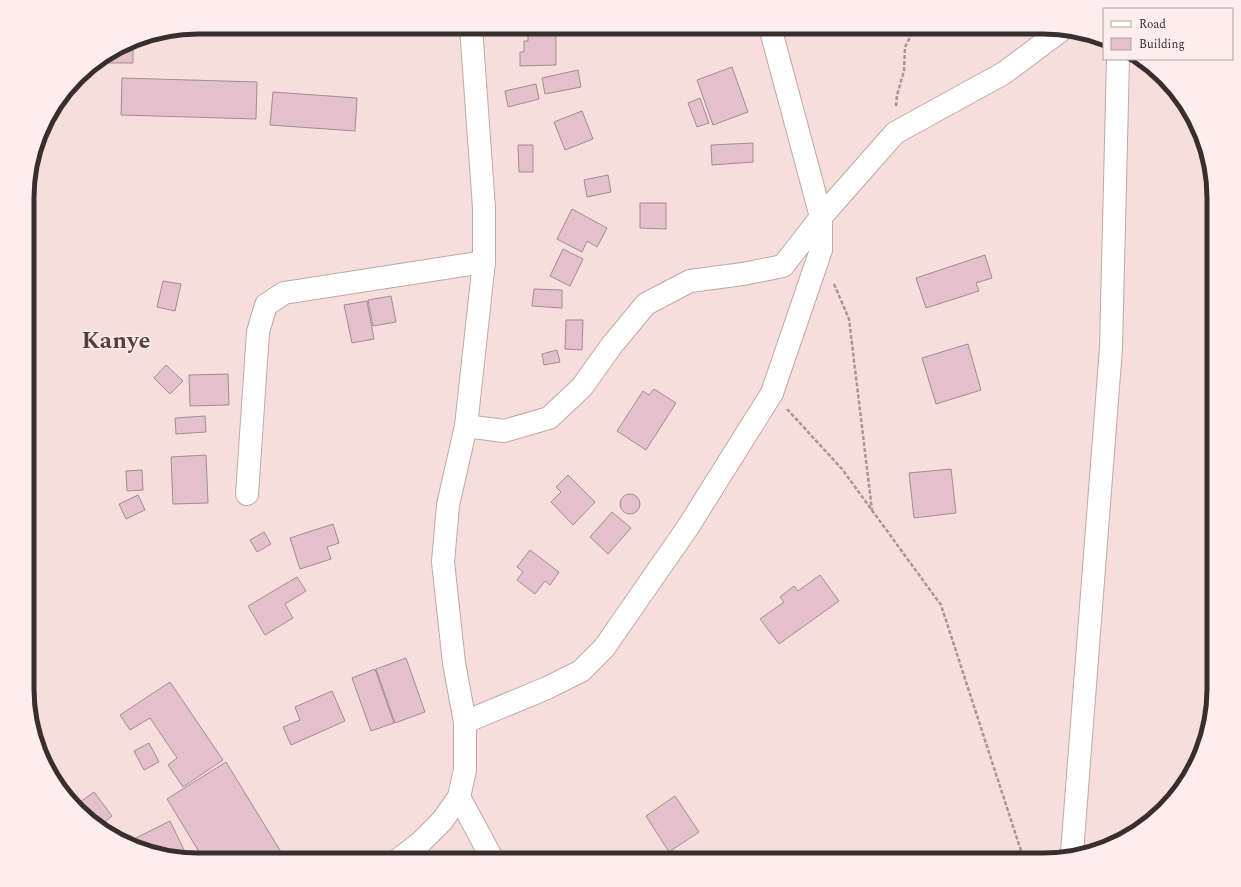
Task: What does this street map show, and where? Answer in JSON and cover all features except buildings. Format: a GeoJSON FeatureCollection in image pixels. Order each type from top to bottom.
{"type":"FeatureCollection","features":[{"type":"Feature","properties":{"kind":"street"},"geometry":{"type":"LineString","coordinates":[[407,853],[420,843],[437,826],[459,798],[465,770],[465,722],[454,663],[443,562],[448,505],[466,426],[484,262],[484,208],[472,34]]}},
{"type":"Feature","properties":{"kind":"street"},"geometry":{"type":"LineString","coordinates":[[465,722],[547,688],[581,671],[604,648],[688,526],[772,393],[821,250],[821,217],[772,34]]}},
{"type":"Feature","properties":{"kind":"street"},"geometry":{"type":"LineString","coordinates":[[466,426],[504,431],[550,418],[582,387],[612,345],[646,304],[690,281],[743,274],[783,266],[821,217],[895,133],[1004,73],[1056,34]]}},
{"type":"Feature","properties":{"kind":"street"},"geometry":{"type":"LineString","coordinates":[[1072,851],[1111,348],[1118,60]]}},
{"type":"Feature","properties":{"kind":"street"},"geometry":{"type":"LineString","coordinates":[[246,494],[258,332],[266,305],[284,293],[484,262]]}},
{"type":"Feature","properties":{"kind":"street"},"geometry":{"type":"LineString","coordinates":[[459,798],[489,853]]}},
{"type":"Feature","properties":{"kind":"path"},"geometry":{"type":"LineString","coordinates":[[895,133],[897,95],[904,71],[905,47],[912,34]]}},
{"type":"Feature","properties":{"kind":"path"},"geometry":{"type":"LineString","coordinates":[[821,250],[849,319],[872,511]]}},
{"type":"Feature","properties":{"kind":"path"},"geometry":{"type":"LineString","coordinates":[[772,393],[842,469],[941,605],[1022,853]]}},
{"type":"Feature","properties":{"kind":"district","name":"Kanye"},"geometry":{"type":"Point","coordinates":[116,341]}}]}
